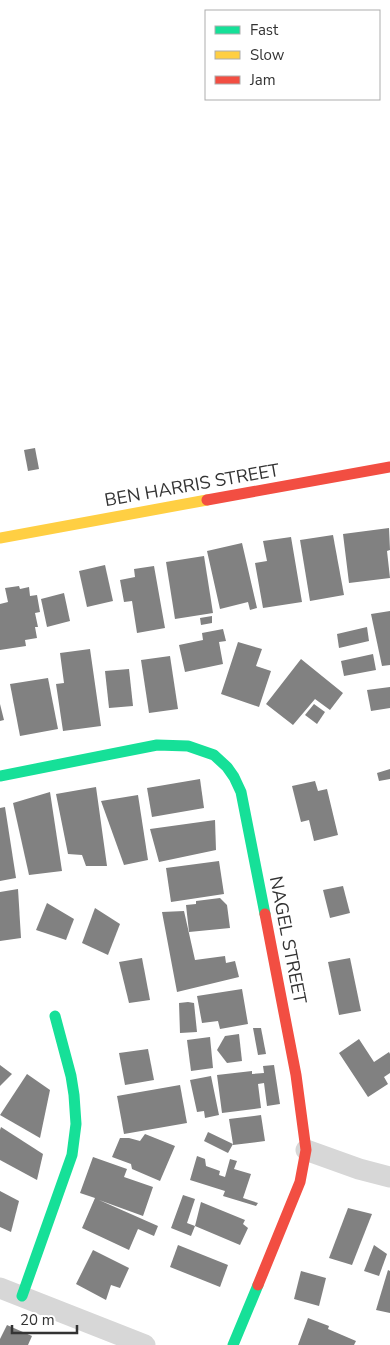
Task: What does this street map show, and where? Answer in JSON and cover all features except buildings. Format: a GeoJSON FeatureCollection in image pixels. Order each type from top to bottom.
{"type":"FeatureCollection","features":[{"type":"Feature","properties":{"kind":"street","name":"BEN HARRIS STREET"},"geometry":{"type":"LineString","coordinates":[[0,538],[390,467]]}},
{"type":"Feature","properties":{"kind":"street","name":"NAGEL STREET"},"geometry":{"type":"LineString","coordinates":[[0,776],[157,746],[188,746],[214,755],[227,766],[241,792],[296,1075],[306,1150],[300,1182],[233,1345]]}},
{"type":"Feature","properties":{"kind":"street"},"geometry":{"type":"LineString","coordinates":[[22,1296],[72,1155],[76,1124],[71,1076],[55,1016]]}},
{"type":"Feature","properties":{"kind":"street"},"geometry":{"type":"LineString","coordinates":[[306,1150],[390,1178]]}},
{"type":"Feature","properties":{"kind":"street"},"geometry":{"type":"LineString","coordinates":[[0,1288],[145,1345]]}},
{"type":"Feature","properties":{"kind":"traffic: fast"},"geometry":{"type":"LineString","coordinates":[[0,776],[157,745],[188,746],[214,755],[227,767],[241,792],[265,914]]}},
{"type":"Feature","properties":{"kind":"traffic: fast"},"geometry":{"type":"LineString","coordinates":[[22,1296],[72,1155],[76,1124],[71,1076],[55,1016]]}},
{"type":"Feature","properties":{"kind":"traffic: fast"},"geometry":{"type":"LineString","coordinates":[[233,1345],[258,1285]]}},
{"type":"Feature","properties":{"kind":"traffic: slow"},"geometry":{"type":"LineString","coordinates":[[0,538],[207,500]]}},
{"type":"Feature","properties":{"kind":"traffic: jam"},"geometry":{"type":"LineString","coordinates":[[207,500],[390,467]]}},
{"type":"Feature","properties":{"kind":"traffic: jam"},"geometry":{"type":"LineString","coordinates":[[258,1285],[300,1182],[306,1150],[296,1075],[265,914]]}}]}
